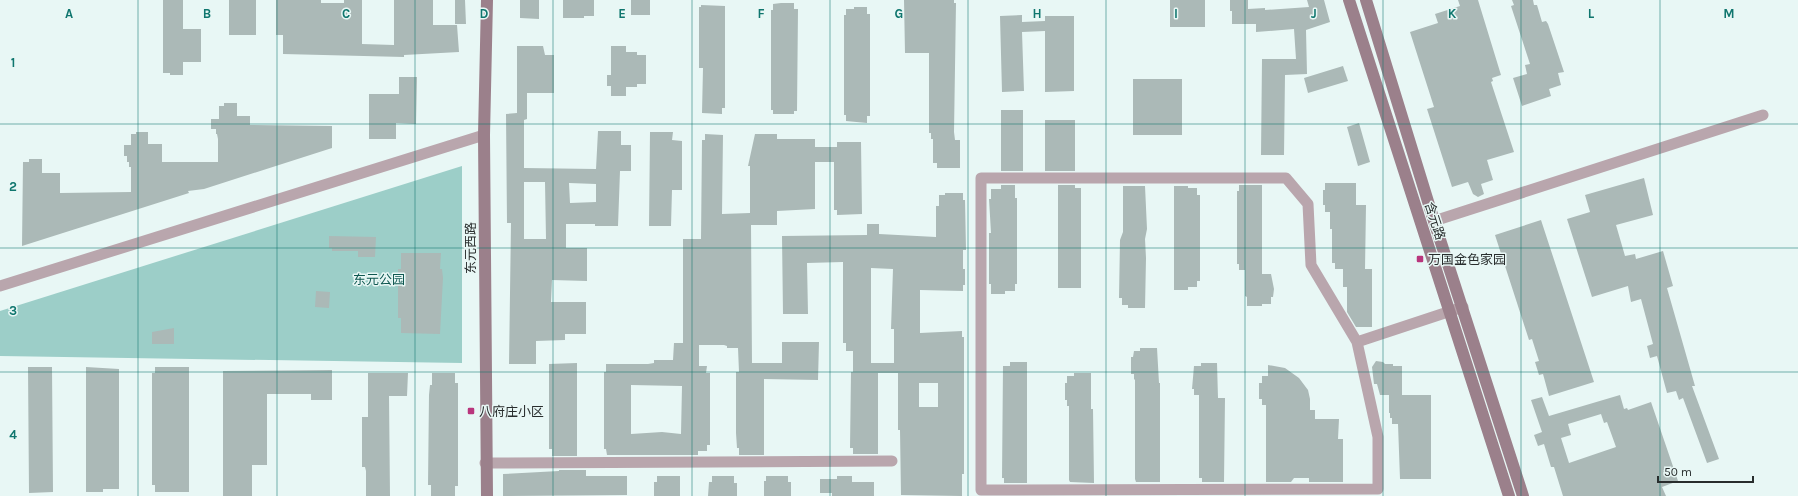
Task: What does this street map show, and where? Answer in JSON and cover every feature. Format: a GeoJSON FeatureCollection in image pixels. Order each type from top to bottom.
{"type":"FeatureCollection","features":[{"type":"Feature","properties":{"kind":"main road","name":"东元西路"},"geometry":{"type":"LineString","coordinates":[[486,496],[484,135],[487,0]]}},
{"type":"Feature","properties":{"kind":"main road","name":"含元路"},"geometry":{"type":"LineString","coordinates":[[1349,0],[1509,496]]}},
{"type":"Feature","properties":{"kind":"main road","name":"含元路"},"geometry":{"type":"LineString","coordinates":[[1366,0],[1434,220],[1523,496]]}},
{"type":"Feature","properties":{"kind":"street"},"geometry":{"type":"LineString","coordinates":[[1434,220],[1762,115]]}},
{"type":"Feature","properties":{"kind":"street"},"geometry":{"type":"LineString","coordinates":[[0,286],[484,135]]}},
{"type":"Feature","properties":{"kind":"street"},"geometry":{"type":"LineString","coordinates":[[981,178],[1286,178],[1308,204],[1311,265],[1357,342],[1378,437],[1378,489],[980,490],[981,178]]}},
{"type":"Feature","properties":{"kind":"street"},"geometry":{"type":"LineString","coordinates":[[1357,342],[1463,307]]}},
{"type":"Feature","properties":{"kind":"street"},"geometry":{"type":"LineString","coordinates":[[485,462],[892,461]]}},
{"type":"Feature","properties":{"kind":"green space","name":"东元公园"},"geometry":{"type":"Polygon","coordinates":[[[462,166],[462,363],[0,356],[0,311],[462,166]]]}},
{"type":"Feature","properties":{"kind":"building"},"geometry":{"type":"Polygon","coordinates":[[[163,0],[183,0],[183,29],[201,29],[201,62],[183,62],[183,75],[170,75],[170,73],[163,73],[163,0]]]}},
{"type":"Feature","properties":{"kind":"building"},"geometry":{"type":"Polygon","coordinates":[[[229,0],[256,0],[256,35],[229,35],[229,0]]]}},
{"type":"Feature","properties":{"kind":"building"},"geometry":{"type":"Polygon","coordinates":[[[276,0],[321,0],[321,3],[344,3],[344,0],[362,0],[362,44],[394,45],[394,0],[433,0],[433,25],[457,25],[459,52],[404,55],[404,57],[283,54],[283,35],[276,35],[276,0]]]}},
{"type":"Feature","properties":{"kind":"building"},"geometry":{"type":"Polygon","coordinates":[[[455,0],[465,0],[466,24],[455,24],[455,0]]]}},
{"type":"Feature","properties":{"kind":"building"},"geometry":{"type":"Polygon","coordinates":[[[520,0],[539,0],[539,19],[520,18],[520,0]]]}},
{"type":"Feature","properties":{"kind":"building"},"geometry":{"type":"Polygon","coordinates":[[[563,0],[594,0],[594,16],[584,16],[584,18],[563,18],[563,0]]]}},
{"type":"Feature","properties":{"kind":"building"},"geometry":{"type":"Polygon","coordinates":[[[631,0],[650,0],[650,15],[631,15],[631,0]]]}},
{"type":"Feature","properties":{"kind":"building"},"geometry":{"type":"Polygon","coordinates":[[[904,0],[954,0],[954,3],[956,3],[954,132],[955,140],[960,140],[960,168],[937,168],[937,163],[933,163],[933,139],[931,139],[931,133],[929,133],[929,53],[905,53],[904,0]]]}},
{"type":"Feature","properties":{"kind":"building"},"geometry":{"type":"Polygon","coordinates":[[[1170,0],[1205,0],[1205,27],[1170,27],[1170,0]]]}},
{"type":"Feature","properties":{"kind":"building"},"geometry":{"type":"Polygon","coordinates":[[[1230,0],[1248,0],[1248,9],[1265,8],[1265,10],[1309,7],[1307,0],[1324,0],[1330,22],[1306,30],[1307,74],[1285,75],[1284,155],[1261,155],[1262,59],[1296,59],[1294,29],[1256,32],[1256,24],[1232,24],[1230,0]]]}},
{"type":"Feature","properties":{"kind":"building"},"geometry":{"type":"Polygon","coordinates":[[[1458,0],[1478,0],[1501,75],[1492,78],[1493,81],[1491,82],[1514,152],[1487,160],[1493,180],[1481,184],[1484,194],[1478,197],[1473,194],[1468,182],[1452,187],[1427,109],[1434,107],[1410,32],[1438,23],[1435,14],[1460,6],[1458,0]]]}},
{"type":"Feature","properties":{"kind":"building"},"geometry":{"type":"Polygon","coordinates":[[[1512,0],[1533,0],[1534,5],[1537,5],[1542,22],[1546,21],[1548,24],[1564,72],[1558,73],[1561,85],[1549,89],[1551,96],[1522,106],[1513,78],[1527,74],[1525,65],[1530,64],[1511,6],[1514,5],[1512,0]]]}},
{"type":"Feature","properties":{"kind":"building"},"geometry":{"type":"Polygon","coordinates":[[[794,3],[794,9],[798,9],[797,111],[794,111],[794,114],[773,114],[773,110],[771,110],[771,10],[773,10],[773,4],[794,3]]]}},
{"type":"Feature","properties":{"kind":"building"},"geometry":{"type":"Polygon","coordinates":[[[701,5],[725,6],[725,108],[722,108],[722,114],[702,113],[703,68],[699,68],[699,7],[701,7],[701,5]]]}},
{"type":"Feature","properties":{"kind":"building"},"geometry":{"type":"Polygon","coordinates":[[[854,7],[867,7],[867,14],[870,14],[870,116],[867,116],[867,123],[846,121],[846,115],[844,115],[844,15],[846,15],[846,9],[854,9],[854,7]]]}},
{"type":"Feature","properties":{"kind":"building"},"geometry":{"type":"Polygon","coordinates":[[[1022,15],[1022,22],[1045,21],[1045,16],[1074,16],[1074,91],[1045,92],[1045,31],[1022,32],[1024,91],[1002,92],[1000,16],[1022,15]]]}},
{"type":"Feature","properties":{"kind":"building"},"geometry":{"type":"Polygon","coordinates":[[[517,46],[543,46],[545,55],[554,55],[554,93],[527,93],[527,119],[524,120],[524,168],[596,169],[598,131],[621,131],[621,145],[631,145],[631,171],[620,171],[618,226],[566,224],[566,248],[587,248],[587,281],[552,280],[551,302],[586,302],[586,334],[565,334],[565,340],[536,341],[536,364],[509,364],[511,223],[507,223],[506,114],[517,113],[517,46]],[[524,182],[524,239],[546,239],[545,182],[524,182]],[[569,183],[570,203],[596,202],[596,184],[569,183]]]}},
{"type":"Feature","properties":{"kind":"building"},"geometry":{"type":"Polygon","coordinates":[[[611,46],[626,46],[626,52],[637,52],[637,55],[646,55],[646,84],[637,84],[637,87],[626,87],[626,96],[611,96],[611,86],[607,86],[607,75],[611,75],[611,46]]]}},
{"type":"Feature","properties":{"kind":"building"},"geometry":{"type":"Polygon","coordinates":[[[1343,66],[1348,81],[1308,93],[1304,78],[1343,66]]]}},
{"type":"Feature","properties":{"kind":"building"},"geometry":{"type":"Polygon","coordinates":[[[399,77],[417,77],[416,124],[396,123],[396,139],[369,139],[369,94],[399,94],[399,77]]]}},
{"type":"Feature","properties":{"kind":"building"},"geometry":{"type":"Polygon","coordinates":[[[1133,79],[1182,79],[1182,135],[1133,135],[1133,79]]]}},
{"type":"Feature","properties":{"kind":"building"},"geometry":{"type":"Polygon","coordinates":[[[224,103],[237,103],[237,116],[250,116],[250,125],[332,126],[332,148],[204,189],[188,191],[189,193],[22,246],[23,162],[29,162],[29,159],[42,159],[42,173],[60,173],[60,193],[131,192],[131,167],[129,167],[129,162],[127,162],[127,156],[124,156],[124,145],[131,145],[131,134],[136,134],[136,132],[148,132],[148,144],[162,144],[162,162],[218,162],[218,139],[216,129],[211,129],[211,119],[219,119],[219,106],[224,106],[224,103]]]}},
{"type":"Feature","properties":{"kind":"building"},"geometry":{"type":"Polygon","coordinates":[[[1001,110],[1023,110],[1023,171],[1001,171],[1001,110]]]}},
{"type":"Feature","properties":{"kind":"building"},"geometry":{"type":"Polygon","coordinates":[[[1045,120],[1075,120],[1075,171],[1045,171],[1045,120]]]}},
{"type":"Feature","properties":{"kind":"building"},"geometry":{"type":"Polygon","coordinates":[[[1359,123],[1370,162],[1358,166],[1347,127],[1359,123]]]}},
{"type":"Feature","properties":{"kind":"building"},"geometry":{"type":"Polygon","coordinates":[[[650,132],[673,132],[672,140],[682,141],[682,190],[672,190],[671,226],[649,226],[650,132]]]}},
{"type":"Feature","properties":{"kind":"building"},"geometry":{"type":"Polygon","coordinates":[[[705,134],[723,135],[722,214],[750,213],[750,166],[748,166],[755,134],[777,134],[777,139],[815,139],[815,147],[837,147],[837,142],[861,142],[862,214],[837,215],[837,210],[834,210],[834,162],[815,162],[815,209],[777,211],[777,225],[751,225],[752,363],[782,363],[782,342],[819,342],[818,380],[764,379],[764,455],[739,455],[736,433],[736,372],[739,372],[738,348],[727,348],[727,346],[724,345],[699,345],[699,366],[707,366],[706,373],[710,373],[710,445],[707,445],[707,451],[698,451],[698,455],[607,455],[606,449],[604,449],[604,372],[606,372],[606,364],[648,364],[654,363],[654,360],[673,360],[674,343],[683,343],[683,239],[701,239],[702,140],[705,140],[705,134]],[[631,385],[631,434],[662,432],[681,434],[682,386],[631,385]]]}},
{"type":"Feature","properties":{"kind":"building"},"geometry":{"type":"Polygon","coordinates":[[[1644,178],[1653,215],[1616,225],[1625,256],[1635,254],[1636,259],[1663,251],[1673,286],[1667,288],[1695,386],[1692,386],[1719,459],[1707,463],[1683,398],[1679,400],[1676,391],[1667,393],[1657,356],[1650,358],[1647,346],[1653,344],[1641,299],[1631,302],[1628,286],[1592,297],[1567,219],[1590,212],[1585,195],[1644,178]]]}},
{"type":"Feature","properties":{"kind":"building"},"geometry":{"type":"Polygon","coordinates":[[[1325,183],[1356,183],[1356,205],[1366,205],[1365,269],[1372,269],[1372,327],[1356,327],[1347,312],[1347,287],[1343,287],[1343,269],[1335,269],[1335,263],[1332,263],[1332,229],[1330,229],[1330,212],[1325,212],[1325,205],[1323,205],[1323,190],[1325,190],[1325,183]]]}},
{"type":"Feature","properties":{"kind":"building"},"geometry":{"type":"Polygon","coordinates":[[[1001,185],[1015,185],[1015,198],[1017,198],[1017,284],[1015,284],[1015,291],[1005,291],[1005,294],[991,294],[991,284],[989,284],[989,233],[991,233],[989,199],[991,199],[991,189],[1001,189],[1001,185]]]}},
{"type":"Feature","properties":{"kind":"building"},"geometry":{"type":"Polygon","coordinates":[[[1058,185],[1075,185],[1075,188],[1081,188],[1081,288],[1058,288],[1058,185]]]}},
{"type":"Feature","properties":{"kind":"building"},"geometry":{"type":"Polygon","coordinates":[[[1239,185],[1262,185],[1262,274],[1271,274],[1274,289],[1273,297],[1271,297],[1271,304],[1262,304],[1262,306],[1247,306],[1247,297],[1245,296],[1245,270],[1239,270],[1239,264],[1237,264],[1237,191],[1239,191],[1239,185]]]}},
{"type":"Feature","properties":{"kind":"building"},"geometry":{"type":"Polygon","coordinates":[[[1123,186],[1145,186],[1147,229],[1145,239],[1145,308],[1128,308],[1128,305],[1122,305],[1122,298],[1119,298],[1120,240],[1123,232],[1123,186]]]}},
{"type":"Feature","properties":{"kind":"building"},"geometry":{"type":"Polygon","coordinates":[[[1174,186],[1188,186],[1188,188],[1197,188],[1197,195],[1200,195],[1200,281],[1197,281],[1197,287],[1188,287],[1188,290],[1174,290],[1174,186]]]}},
{"type":"Feature","properties":{"kind":"building"},"geometry":{"type":"Polygon","coordinates":[[[945,193],[963,193],[963,200],[965,200],[966,250],[963,250],[963,269],[965,269],[965,285],[963,285],[963,291],[920,290],[920,333],[962,331],[962,337],[964,337],[964,474],[962,474],[962,496],[901,495],[900,430],[898,430],[898,373],[878,373],[878,454],[853,454],[853,448],[850,448],[851,372],[853,372],[853,351],[846,351],[846,343],[843,343],[843,262],[807,263],[808,314],[783,314],[782,236],[867,235],[867,224],[879,224],[879,234],[936,237],[936,206],[939,206],[939,195],[945,195],[945,193]],[[871,268],[871,363],[894,363],[894,329],[891,329],[893,269],[871,268]],[[919,383],[919,407],[938,407],[938,383],[919,383]]]}},
{"type":"Feature","properties":{"kind":"building"},"geometry":{"type":"Polygon","coordinates":[[[1541,220],[1594,382],[1549,396],[1543,374],[1539,375],[1535,362],[1539,361],[1532,339],[1529,340],[1495,235],[1541,220]]]}},
{"type":"Feature","properties":{"kind":"building"},"geometry":{"type":"Polygon","coordinates":[[[329,236],[376,237],[375,257],[358,257],[358,251],[332,251],[332,248],[329,248],[329,236]]]}},
{"type":"Feature","properties":{"kind":"building"},"geometry":{"type":"Polygon","coordinates":[[[401,253],[441,253],[440,269],[442,269],[443,278],[440,334],[401,333],[401,318],[398,318],[398,269],[401,269],[401,253]]]}},
{"type":"Feature","properties":{"kind":"building"},"geometry":{"type":"Polygon","coordinates":[[[316,291],[330,292],[329,308],[315,307],[316,291]]]}},
{"type":"Feature","properties":{"kind":"building"},"geometry":{"type":"Polygon","coordinates":[[[174,328],[174,344],[152,344],[152,332],[174,328]]]}},
{"type":"Feature","properties":{"kind":"building"},"geometry":{"type":"Polygon","coordinates":[[[1140,348],[1157,348],[1160,383],[1160,482],[1136,482],[1135,479],[1135,380],[1134,374],[1131,374],[1131,357],[1133,357],[1134,351],[1140,351],[1140,348]]]}},
{"type":"Feature","properties":{"kind":"building"},"geometry":{"type":"Polygon","coordinates":[[[1376,361],[1383,362],[1385,364],[1393,364],[1393,366],[1402,366],[1402,395],[1431,395],[1431,479],[1400,479],[1398,424],[1392,424],[1392,418],[1390,418],[1389,395],[1380,395],[1377,384],[1374,384],[1372,367],[1376,361]]]}},
{"type":"Feature","properties":{"kind":"building"},"geometry":{"type":"Polygon","coordinates":[[[1010,362],[1027,362],[1027,483],[1004,483],[1004,478],[1002,478],[1003,366],[1010,366],[1010,362]]]}},
{"type":"Feature","properties":{"kind":"building"},"geometry":{"type":"Polygon","coordinates":[[[577,363],[577,456],[552,456],[552,449],[549,449],[549,364],[577,363]]]}},
{"type":"Feature","properties":{"kind":"building"},"geometry":{"type":"Polygon","coordinates":[[[1201,363],[1217,363],[1218,398],[1225,398],[1224,482],[1202,482],[1202,478],[1199,478],[1199,395],[1194,395],[1194,389],[1192,389],[1194,366],[1201,366],[1201,363]]]}},
{"type":"Feature","properties":{"kind":"building"},"geometry":{"type":"Polygon","coordinates":[[[1268,365],[1285,368],[1299,378],[1308,390],[1310,410],[1315,410],[1315,419],[1339,419],[1338,439],[1343,439],[1343,482],[1309,482],[1309,478],[1294,478],[1291,482],[1266,482],[1266,405],[1262,405],[1262,399],[1259,399],[1259,383],[1262,383],[1262,376],[1268,376],[1268,365]]]}},
{"type":"Feature","properties":{"kind":"building"},"geometry":{"type":"Polygon","coordinates":[[[28,367],[52,367],[53,492],[29,493],[28,367]]]}},
{"type":"Feature","properties":{"kind":"building"},"geometry":{"type":"Polygon","coordinates":[[[86,367],[119,369],[119,489],[103,489],[103,492],[86,492],[86,367]]]}},
{"type":"Feature","properties":{"kind":"building"},"geometry":{"type":"Polygon","coordinates":[[[155,367],[189,367],[189,492],[155,492],[155,485],[152,485],[152,373],[155,373],[155,367]]]}},
{"type":"Feature","properties":{"kind":"building"},"geometry":{"type":"Polygon","coordinates":[[[332,370],[332,400],[311,400],[311,394],[267,394],[267,465],[252,465],[252,496],[223,496],[223,371],[332,370]]]}},
{"type":"Feature","properties":{"kind":"building"},"geometry":{"type":"Polygon","coordinates":[[[368,373],[408,373],[407,396],[389,396],[390,496],[366,496],[366,471],[365,467],[362,467],[362,417],[368,417],[368,373]]]}},
{"type":"Feature","properties":{"kind":"building"},"geometry":{"type":"Polygon","coordinates":[[[432,373],[455,373],[455,383],[458,383],[458,486],[455,486],[455,496],[431,496],[431,485],[428,485],[429,395],[430,385],[432,385],[432,373]]]}},
{"type":"Feature","properties":{"kind":"building"},"geometry":{"type":"Polygon","coordinates":[[[1074,373],[1091,373],[1094,483],[1070,482],[1069,480],[1069,406],[1067,406],[1067,400],[1065,400],[1065,383],[1067,383],[1067,376],[1074,376],[1074,373]]]}},
{"type":"Feature","properties":{"kind":"building"},"geometry":{"type":"Polygon","coordinates":[[[1620,395],[1624,409],[1627,408],[1628,410],[1651,402],[1678,481],[1662,487],[1666,496],[1563,496],[1554,467],[1551,467],[1544,444],[1538,446],[1534,435],[1542,432],[1531,400],[1542,397],[1549,416],[1620,395]],[[1601,414],[1568,424],[1571,435],[1561,438],[1569,463],[1616,447],[1607,422],[1604,423],[1601,414]]]}},
{"type":"Feature","properties":{"kind":"building"},"geometry":{"type":"Polygon","coordinates":[[[559,470],[586,470],[586,476],[627,476],[627,495],[503,496],[503,474],[559,470]]]}},
{"type":"Feature","properties":{"kind":"building"},"geometry":{"type":"Polygon","coordinates":[[[657,476],[680,476],[680,496],[654,496],[654,482],[657,482],[657,476]]]}},
{"type":"Feature","properties":{"kind":"building"},"geometry":{"type":"Polygon","coordinates":[[[712,476],[734,476],[734,483],[737,483],[737,496],[708,496],[709,482],[712,482],[712,476]]]}},
{"type":"Feature","properties":{"kind":"building"},"geometry":{"type":"Polygon","coordinates":[[[766,476],[788,476],[788,482],[791,482],[791,496],[764,496],[764,481],[766,481],[766,476]]]}},
{"type":"Feature","properties":{"kind":"building"},"geometry":{"type":"Polygon","coordinates":[[[837,476],[852,476],[852,482],[874,482],[874,496],[832,496],[832,493],[820,493],[820,479],[837,479],[837,476]]]}},
{"type":"Feature","properties":{"kind":"place","name":"万国金色家园"},"geometry":{"type":"Point","coordinates":[1420,259]}},
{"type":"Feature","properties":{"kind":"place","name":"八府庄小区"},"geometry":{"type":"Point","coordinates":[471,411]}}]}
